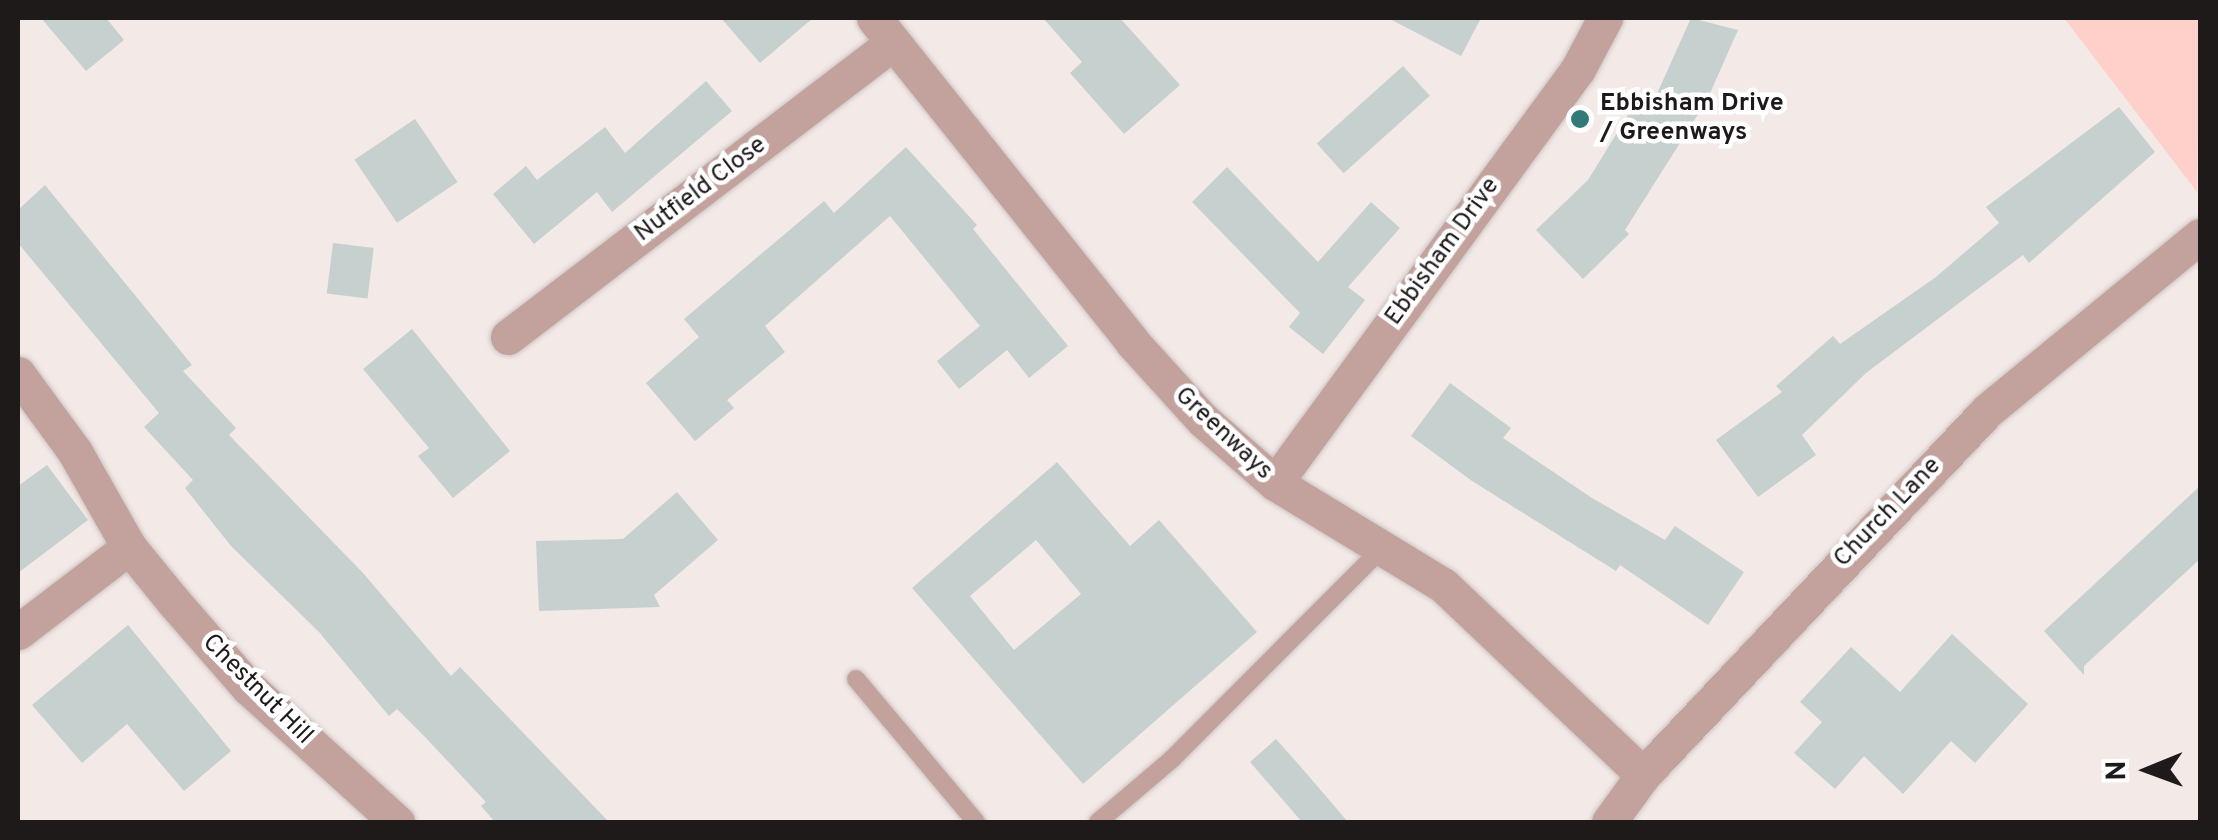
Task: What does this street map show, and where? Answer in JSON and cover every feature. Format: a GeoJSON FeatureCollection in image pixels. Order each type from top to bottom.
{"type":"FeatureCollection","features":[{"type":"Feature","properties":{"kind":"street","name":"Ebbisham Drive"},"geometry":{"type":"LineString","coordinates":[[1275,483],[1578,68],[1606,18]]}},
{"type":"Feature","properties":{"kind":"street","name":"Greenways"},"geometry":{"type":"LineString","coordinates":[[883,30],[1132,343],[1203,420],[1275,483],[1443,585],[1643,775]]}},
{"type":"Feature","properties":{"kind":"street","name":"Nutfield Close"},"geometry":{"type":"LineString","coordinates":[[508,336],[883,30]]}},
{"type":"Feature","properties":{"kind":"street","name":"Church Lane"},"geometry":{"type":"LineString","coordinates":[[1609,822],[1643,775],[1988,410],[2200,236]]}},
{"type":"Feature","properties":{"kind":"street","name":"Chestnut Hill"},"geometry":{"type":"LineString","coordinates":[[18,374],[75,452],[129,546],[249,688],[396,822]]}},
{"type":"Feature","properties":{"kind":"street"},"geometry":{"type":"LineString","coordinates":[[18,632],[129,546]]}},
{"type":"Feature","properties":{"kind":"lane"},"geometry":{"type":"LineString","coordinates":[[1098,822],[1172,759],[1382,548]]}},
{"type":"Feature","properties":{"kind":"lane"},"geometry":{"type":"LineString","coordinates":[[856,679],[976,822]]}},
{"type":"Feature","properties":{"kind":"shaded area"},"geometry":{"type":"Polygon","coordinates":[[[2064,18],[2200,18],[2197,192],[2064,18]]]}},
{"type":"Feature","properties":{"kind":"building"},"geometry":{"type":"Polygon","coordinates":[[[41,18],[106,18],[124,40],[86,71],[41,18]]]}},
{"type":"Feature","properties":{"kind":"building"},"geometry":{"type":"Polygon","coordinates":[[[721,18],[813,18],[760,63],[721,18]]]}},
{"type":"Feature","properties":{"kind":"building"},"geometry":{"type":"Polygon","coordinates":[[[1043,18],[1120,18],[1180,85],[1124,134],[1070,73],[1082,62],[1043,18]]]}},
{"type":"Feature","properties":{"kind":"building"},"geometry":{"type":"Polygon","coordinates":[[[1388,18],[1481,18],[1461,56],[1388,18]]]}},
{"type":"Feature","properties":{"kind":"building"},"geometry":{"type":"Polygon","coordinates":[[[1691,18],[1738,30],[1707,100],[1625,230],[1629,234],[1583,279],[1536,230],[1588,180],[1644,89],[1656,96],[1691,18]]]}},
{"type":"Feature","properties":{"kind":"building"},"geometry":{"type":"Polygon","coordinates":[[[1403,66],[1430,96],[1344,173],[1317,144],[1403,66]]]}},
{"type":"Feature","properties":{"kind":"building"},"geometry":{"type":"Polygon","coordinates":[[[706,81],[732,111],[612,212],[597,192],[534,244],[493,194],[526,166],[537,180],[605,127],[625,153],[706,81]]]}},
{"type":"Feature","properties":{"kind":"building"},"geometry":{"type":"Polygon","coordinates":[[[2119,107],[2155,152],[2029,263],[2023,255],[1866,373],[1802,435],[1816,455],[1758,497],[1716,440],[1782,392],[1776,386],[1833,336],[1840,344],[1936,277],[1999,223],[1986,207],[2119,107]]]}},
{"type":"Feature","properties":{"kind":"building"},"geometry":{"type":"Polygon","coordinates":[[[415,119],[457,182],[397,223],[354,160],[415,119]]]}},
{"type":"Feature","properties":{"kind":"building"},"geometry":{"type":"Polygon","coordinates":[[[906,147],[977,225],[973,229],[1068,346],[1029,378],[1007,350],[959,389],[937,361],[980,326],[890,216],[765,326],[785,352],[727,400],[734,408],[695,441],[646,383],[699,337],[684,319],[824,201],[834,213],[906,147]]]}},
{"type":"Feature","properties":{"kind":"building"},"geometry":{"type":"Polygon","coordinates":[[[1227,167],[1318,262],[1371,202],[1400,228],[1348,287],[1365,300],[1323,354],[1289,327],[1300,313],[1192,202],[1227,167]]]}},
{"type":"Feature","properties":{"kind":"building"},"geometry":{"type":"Polygon","coordinates":[[[45,185],[192,365],[183,371],[236,428],[229,435],[363,573],[451,676],[460,667],[609,822],[495,822],[481,806],[486,802],[425,737],[397,709],[389,716],[319,632],[231,546],[185,488],[193,480],[144,427],[159,413],[18,243],[18,210],[45,185]]]}},
{"type":"Feature","properties":{"kind":"building"},"geometry":{"type":"Polygon","coordinates":[[[333,243],[374,248],[367,299],[327,294],[333,243]]]}},
{"type":"Feature","properties":{"kind":"building"},"geometry":{"type":"Polygon","coordinates":[[[412,329],[510,451],[453,498],[418,456],[429,448],[363,369],[412,329]]]}},
{"type":"Feature","properties":{"kind":"building"},"geometry":{"type":"Polygon","coordinates":[[[1450,383],[1511,428],[1503,438],[1592,498],[1665,540],[1675,526],[1744,572],[1708,625],[1620,565],[1616,571],[1472,481],[1411,436],[1450,383]]]}},
{"type":"Feature","properties":{"kind":"building"},"geometry":{"type":"Polygon","coordinates":[[[1057,462],[1130,546],[1159,520],[1257,632],[1083,784],[912,588],[1057,462]],[[1036,540],[970,596],[1014,650],[1081,594],[1036,540]]]}},
{"type":"Feature","properties":{"kind":"building"},"geometry":{"type":"Polygon","coordinates":[[[47,465],[88,520],[18,573],[18,486],[47,465]]]}},
{"type":"Feature","properties":{"kind":"building"},"geometry":{"type":"Polygon","coordinates":[[[2200,486],[2200,559],[2084,666],[2084,675],[2044,631],[2200,486]]]}},
{"type":"Feature","properties":{"kind":"building"},"geometry":{"type":"Polygon","coordinates":[[[677,492],[718,540],[654,595],[660,607],[539,611],[536,541],[623,539],[677,492]]]}},
{"type":"Feature","properties":{"kind":"building"},"geometry":{"type":"Polygon","coordinates":[[[128,625],[231,751],[184,791],[127,724],[82,763],[32,705],[128,625]]]}},
{"type":"Feature","properties":{"kind":"building"},"geometry":{"type":"Polygon","coordinates":[[[1952,634],[2028,704],[1975,763],[1951,741],[1903,794],[1864,756],[1835,789],[1794,753],[1822,722],[1800,702],[1851,647],[1900,692],[1952,634]]]}},
{"type":"Feature","properties":{"kind":"building"},"geometry":{"type":"Polygon","coordinates":[[[1276,739],[1348,822],[1302,822],[1250,762],[1276,739]]]}},
{"type":"Feature","properties":{"kind":"place","name":"Ebbisham Drive / Greenways"},"geometry":{"type":"Point","coordinates":[1580,119]}}]}
